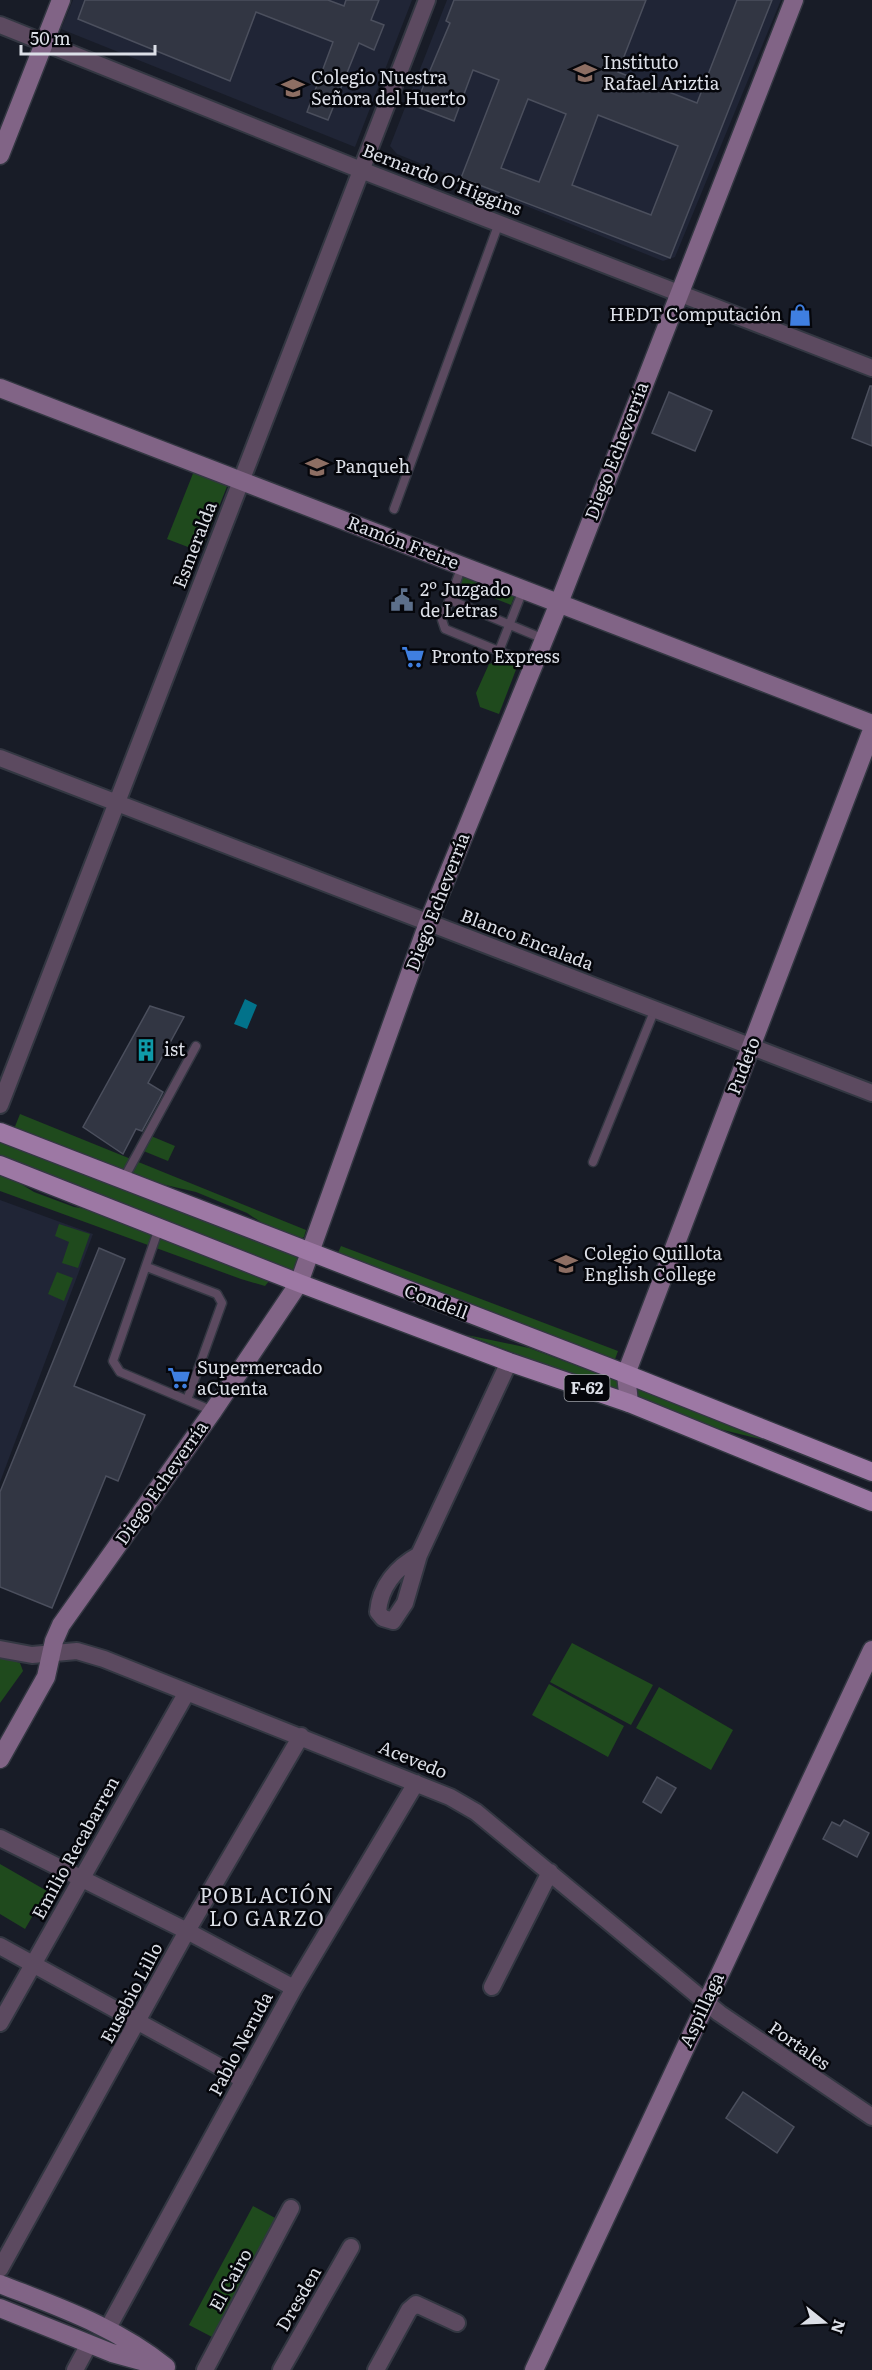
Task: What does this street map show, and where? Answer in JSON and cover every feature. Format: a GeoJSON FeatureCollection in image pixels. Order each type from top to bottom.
{"type":"FeatureCollection","features":[{"type":"Feature","properties":{"kind":"main road","name":"Condell"},"geometry":{"type":"LineString","coordinates":[[0,1132],[310,1254],[626,1374],[872,1472]]}},
{"type":"Feature","properties":{"kind":"main road","name":"Condell"},"geometry":{"type":"LineString","coordinates":[[0,1165],[509,1362],[628,1403],[872,1502]]}},
{"type":"Feature","properties":{"kind":"street"},"geometry":{"type":"LineString","coordinates":[[0,155],[61,0]]}},
{"type":"Feature","properties":{"kind":"street","name":"Esmeralda"},"geometry":{"type":"LineString","coordinates":[[0,1105],[427,0]]}},
{"type":"Feature","properties":{"kind":"street","name":"Diego Echeverría"},"geometry":{"type":"LineString","coordinates":[[0,1759],[46,1677],[54,1641],[61,1625],[213,1411],[299,1282],[428,923],[559,603],[794,0]]}},
{"type":"Feature","properties":{"kind":"street","name":"Bernardo O'Higgins"},"geometry":{"type":"LineString","coordinates":[[0,25],[361,170],[872,368]]}},
{"type":"Feature","properties":{"kind":"street","name":"Ramón Freire"},"geometry":{"type":"LineString","coordinates":[[0,388],[872,724]]}},
{"type":"Feature","properties":{"kind":"street","name":"Pudeto"},"geometry":{"type":"LineString","coordinates":[[628,1403],[626,1374],[872,730]]}},
{"type":"Feature","properties":{"kind":"street","name":"Blanco Encalada"},"geometry":{"type":"LineString","coordinates":[[0,758],[872,1094]]}},
{"type":"Feature","properties":{"kind":"street"},"geometry":{"type":"LineString","coordinates":[[419,1555],[509,1362]]}},
{"type":"Feature","properties":{"kind":"street","name":"Acevedo"},"geometry":{"type":"LineString","coordinates":[[0,1649],[21,1655],[66,1650],[87,1654],[300,1736],[416,1783],[469,1808],[550,1872],[706,2003]]}},
{"type":"Feature","properties":{"kind":"street","name":"Aspillaga"},"geometry":{"type":"LineString","coordinates":[[534,2370],[872,1650]]}},
{"type":"Feature","properties":{"kind":"street","name":"Emilio Recabarren"},"geometry":{"type":"LineString","coordinates":[[0,2023],[187,1692]]}},
{"type":"Feature","properties":{"kind":"street","name":"Eusebio Lillo"},"geometry":{"type":"LineString","coordinates":[[0,2269],[187,1931],[300,1736]]}},
{"type":"Feature","properties":{"kind":"street","name":"Pablo Neruda"},"geometry":{"type":"LineString","coordinates":[[108,2328],[294,1988],[416,1783]]}},
{"type":"Feature","properties":{"kind":"street"},"geometry":{"type":"LineString","coordinates":[[0,1838],[187,1931],[294,1988]]}},
{"type":"Feature","properties":{"kind":"street"},"geometry":{"type":"LineString","coordinates":[[492,1987],[550,1872]]}},
{"type":"Feature","properties":{"kind":"street"},"geometry":{"type":"LineString","coordinates":[[0,1946],[244,2080]]}},
{"type":"Feature","properties":{"kind":"street","name":"Portales"},"geometry":{"type":"LineString","coordinates":[[706,2003],[799,2070],[872,2117]]}},
{"type":"Feature","properties":{"kind":"street","name":"El Cairo"},"geometry":{"type":"LineString","coordinates":[[205,2370],[291,2208]]}},
{"type":"Feature","properties":{"kind":"street","name":"Dresden"},"geometry":{"type":"LineString","coordinates":[[281,2370],[351,2247]]}},
{"type":"Feature","properties":{"kind":"street"},"geometry":{"type":"LineString","coordinates":[[0,2284],[108,2328],[130,2340],[170,2369]]}},
{"type":"Feature","properties":{"kind":"street"},"geometry":{"type":"LineString","coordinates":[[376,2370],[409,2310],[417,2304],[457,2323]]}},
{"type":"Feature","properties":{"kind":"street"},"geometry":{"type":"LineString","coordinates":[[0,2308],[89,2344],[146,2364],[170,2369]]}},
{"type":"Feature","properties":{"kind":"street"},"geometry":{"type":"LineString","coordinates":[[75,2370],[89,2344]]}},
{"type":"Feature","properties":{"kind":"lane"},"geometry":{"type":"LineString","coordinates":[[394,509],[499,224]]}},
{"type":"Feature","properties":{"kind":"lane"},"geometry":{"type":"LineString","coordinates":[[462,566],[442,620],[445,628],[533,665]]}},
{"type":"Feature","properties":{"kind":"lane"},"geometry":{"type":"LineString","coordinates":[[499,651],[523,589]]}},
{"type":"Feature","properties":{"kind":"lane"},"geometry":{"type":"LineString","coordinates":[[450,600],[544,639]]}},
{"type":"Feature","properties":{"kind":"lane"},"geometry":{"type":"LineString","coordinates":[[593,1162],[655,1010]]}},
{"type":"Feature","properties":{"kind":"lane"},"geometry":{"type":"LineString","coordinates":[[123,1180],[196,1046]]}},
{"type":"Feature","properties":{"kind":"lane"},"geometry":{"type":"LineString","coordinates":[[159,1228],[113,1361],[120,1372],[213,1411]]}},
{"type":"Feature","properties":{"kind":"lane"},"geometry":{"type":"LineString","coordinates":[[147,1267],[217,1294],[222,1303],[187,1400]]}},
{"type":"Feature","properties":{"kind":"shaded area","name":"Colegio Nuestra Señora del Huerto"},"geometry":{"type":"Polygon","coordinates":[[[73,0],[412,0],[355,147],[61,29],[73,0]]]}},
{"type":"Feature","properties":{"kind":"shaded area","name":"Instituto Rafael Ariztia"},"geometry":{"type":"Polygon","coordinates":[[[447,0],[781,0],[675,257],[663,261],[397,154],[390,146],[447,0]]]}},
{"type":"Feature","properties":{"kind":"shaded area"},"geometry":{"type":"Polygon","coordinates":[[[0,1200],[93,1234],[0,1482],[0,1200]]]}},
{"type":"Feature","properties":{"kind":"green space"},"geometry":{"type":"Polygon","coordinates":[[[194,471],[228,484],[201,552],[167,539],[194,471]]]}},
{"type":"Feature","properties":{"kind":"green space"},"geometry":{"type":"Polygon","coordinates":[[[465,572],[516,592],[511,605],[460,585],[465,572]]]}},
{"type":"Feature","properties":{"kind":"green space"},"geometry":{"type":"Polygon","coordinates":[[[501,661],[517,667],[499,714],[480,707],[476,693],[489,664],[501,661]]]}},
{"type":"Feature","properties":{"kind":"green space"},"geometry":{"type":"Polygon","coordinates":[[[20,1114],[306,1230],[304,1237],[297,1241],[273,1230],[247,1213],[196,1192],[144,1180],[14,1129],[20,1114]]]}},
{"type":"Feature","properties":{"kind":"green space"},"geometry":{"type":"Polygon","coordinates":[[[151,1136],[175,1146],[168,1161],[141,1150],[151,1136]]]}},
{"type":"Feature","properties":{"kind":"green space"},"geometry":{"type":"Polygon","coordinates":[[[0,1142],[296,1256],[300,1266],[291,1271],[0,1157],[0,1142]]]}},
{"type":"Feature","properties":{"kind":"green space"},"geometry":{"type":"Polygon","coordinates":[[[0,1171],[34,1192],[74,1207],[106,1212],[270,1280],[265,1286],[241,1279],[0,1191],[0,1171]]]}},
{"type":"Feature","properties":{"kind":"green space"},"geometry":{"type":"Polygon","coordinates":[[[59,1224],[90,1234],[78,1268],[62,1263],[69,1242],[55,1236],[59,1224]]]}},
{"type":"Feature","properties":{"kind":"green space"},"geometry":{"type":"Polygon","coordinates":[[[341,1246],[618,1351],[614,1362],[337,1255],[341,1246]]]}},
{"type":"Feature","properties":{"kind":"green space"},"geometry":{"type":"Polygon","coordinates":[[[57,1272],[73,1278],[64,1301],[48,1294],[57,1272]]]}},
{"type":"Feature","properties":{"kind":"green space"},"geometry":{"type":"Polygon","coordinates":[[[467,1335],[529,1348],[618,1381],[618,1393],[467,1335]]]}},
{"type":"Feature","properties":{"kind":"green space"},"geometry":{"type":"Polygon","coordinates":[[[636,1388],[793,1447],[715,1428],[638,1401],[636,1388]]]}},
{"type":"Feature","properties":{"kind":"green space"},"geometry":{"type":"Polygon","coordinates":[[[572,1643],[653,1685],[631,1725],[550,1682],[572,1643]]]}},
{"type":"Feature","properties":{"kind":"green space"},"geometry":{"type":"Polygon","coordinates":[[[0,1656],[20,1663],[23,1671],[0,1703],[0,1656]]]}},
{"type":"Feature","properties":{"kind":"green space"},"geometry":{"type":"Polygon","coordinates":[[[549,1684],[624,1726],[608,1757],[532,1715],[549,1684]]]}},
{"type":"Feature","properties":{"kind":"green space"},"geometry":{"type":"Polygon","coordinates":[[[659,1687],[733,1730],[711,1770],[636,1728],[659,1687]]]}},
{"type":"Feature","properties":{"kind":"green space"},"geometry":{"type":"Polygon","coordinates":[[[0,1864],[47,1891],[25,1929],[0,1914],[0,1864]]]}},
{"type":"Feature","properties":{"kind":"green space"},"geometry":{"type":"Polygon","coordinates":[[[253,2206],[277,2219],[214,2338],[189,2325],[253,2206]]]}},
{"type":"Feature","properties":{"kind":"water"},"geometry":{"type":"Polygon","coordinates":[[[245,999],[257,1005],[247,1029],[234,1024],[245,999]]]}},
{"type":"Feature","properties":{"kind":"building"},"geometry":{"type":"Polygon","coordinates":[[[85,0],[328,0],[344,6],[346,0],[379,0],[371,20],[384,25],[374,50],[359,43],[328,120],[307,112],[333,42],[256,12],[230,81],[78,19],[85,0]]]}},
{"type":"Feature","properties":{"kind":"building","name":"Instituto Rafael Ariztia"},"geometry":{"type":"Polygon","coordinates":[[[454,0],[646,0],[618,72],[697,103],[737,0],[772,0],[670,258],[461,178],[499,80],[473,70],[454,121],[415,106],[450,23],[446,21],[454,0]],[[528,99],[501,168],[539,182],[566,114],[528,99]],[[598,115],[572,185],[651,215],[678,146],[598,115]]]}},
{"type":"Feature","properties":{"kind":"building"},"geometry":{"type":"Polygon","coordinates":[[[870,386],[872,386],[872,446],[852,438],[870,386]]]}},
{"type":"Feature","properties":{"kind":"building"},"geometry":{"type":"Polygon","coordinates":[[[669,392],[712,411],[695,451],[652,433],[669,392]]]}},
{"type":"Feature","properties":{"kind":"building","name":"ist"},"geometry":{"type":"Polygon","coordinates":[[[150,1006],[184,1017],[148,1083],[163,1092],[142,1131],[136,1129],[123,1154],[83,1127],[150,1006]]]}},
{"type":"Feature","properties":{"kind":"building"},"geometry":{"type":"Polygon","coordinates":[[[99,1248],[125,1259],[74,1386],[145,1415],[118,1481],[106,1476],[52,1608],[0,1587],[0,1492],[99,1248]]]}},
{"type":"Feature","properties":{"kind":"building"},"geometry":{"type":"Polygon","coordinates":[[[657,1777],[676,1788],[661,1813],[643,1802],[657,1777]]]}},
{"type":"Feature","properties":{"kind":"building"},"geometry":{"type":"Polygon","coordinates":[[[844,1820],[869,1833],[857,1857],[823,1839],[832,1822],[840,1826],[844,1820]]]}},
{"type":"Feature","properties":{"kind":"building"},"geometry":{"type":"Polygon","coordinates":[[[743,2092],[794,2127],[777,2153],[726,2118],[743,2092]]]}},
{"type":"Feature","properties":{"kind":"place","name":"Instituto Rafael Ariztia"},"geometry":{"type":"Point","coordinates":[585,73]}},
{"type":"Feature","properties":{"kind":"place","name":"Colegio Nuestra Señora del Huerto"},"geometry":{"type":"Point","coordinates":[293,88]}},
{"type":"Feature","properties":{"kind":"place","name":"HEDT Computación"},"geometry":{"type":"Point","coordinates":[800,315]}},
{"type":"Feature","properties":{"kind":"place","name":"Panqueh"},"geometry":{"type":"Point","coordinates":[317,467]}},
{"type":"Feature","properties":{"kind":"place","name":"2º Juzgado de Letras"},"geometry":{"type":"Point","coordinates":[402,600]}},
{"type":"Feature","properties":{"kind":"place","name":"Pronto Express"},"geometry":{"type":"Point","coordinates":[413,657]}},
{"type":"Feature","properties":{"kind":"place","name":"ist"},"geometry":{"type":"Point","coordinates":[146,1050]}},
{"type":"Feature","properties":{"kind":"place","name":"Colegio Quillota English College"},"geometry":{"type":"Point","coordinates":[566,1264]}},
{"type":"Feature","properties":{"kind":"place","name":"Supermercado aCuenta"},"geometry":{"type":"Point","coordinates":[179,1378]}},
{"type":"Feature","properties":{"kind":"district","name":"POBLACIÓN LO GARZO"},"geometry":{"type":"Point","coordinates":[267,1908]}}]}
